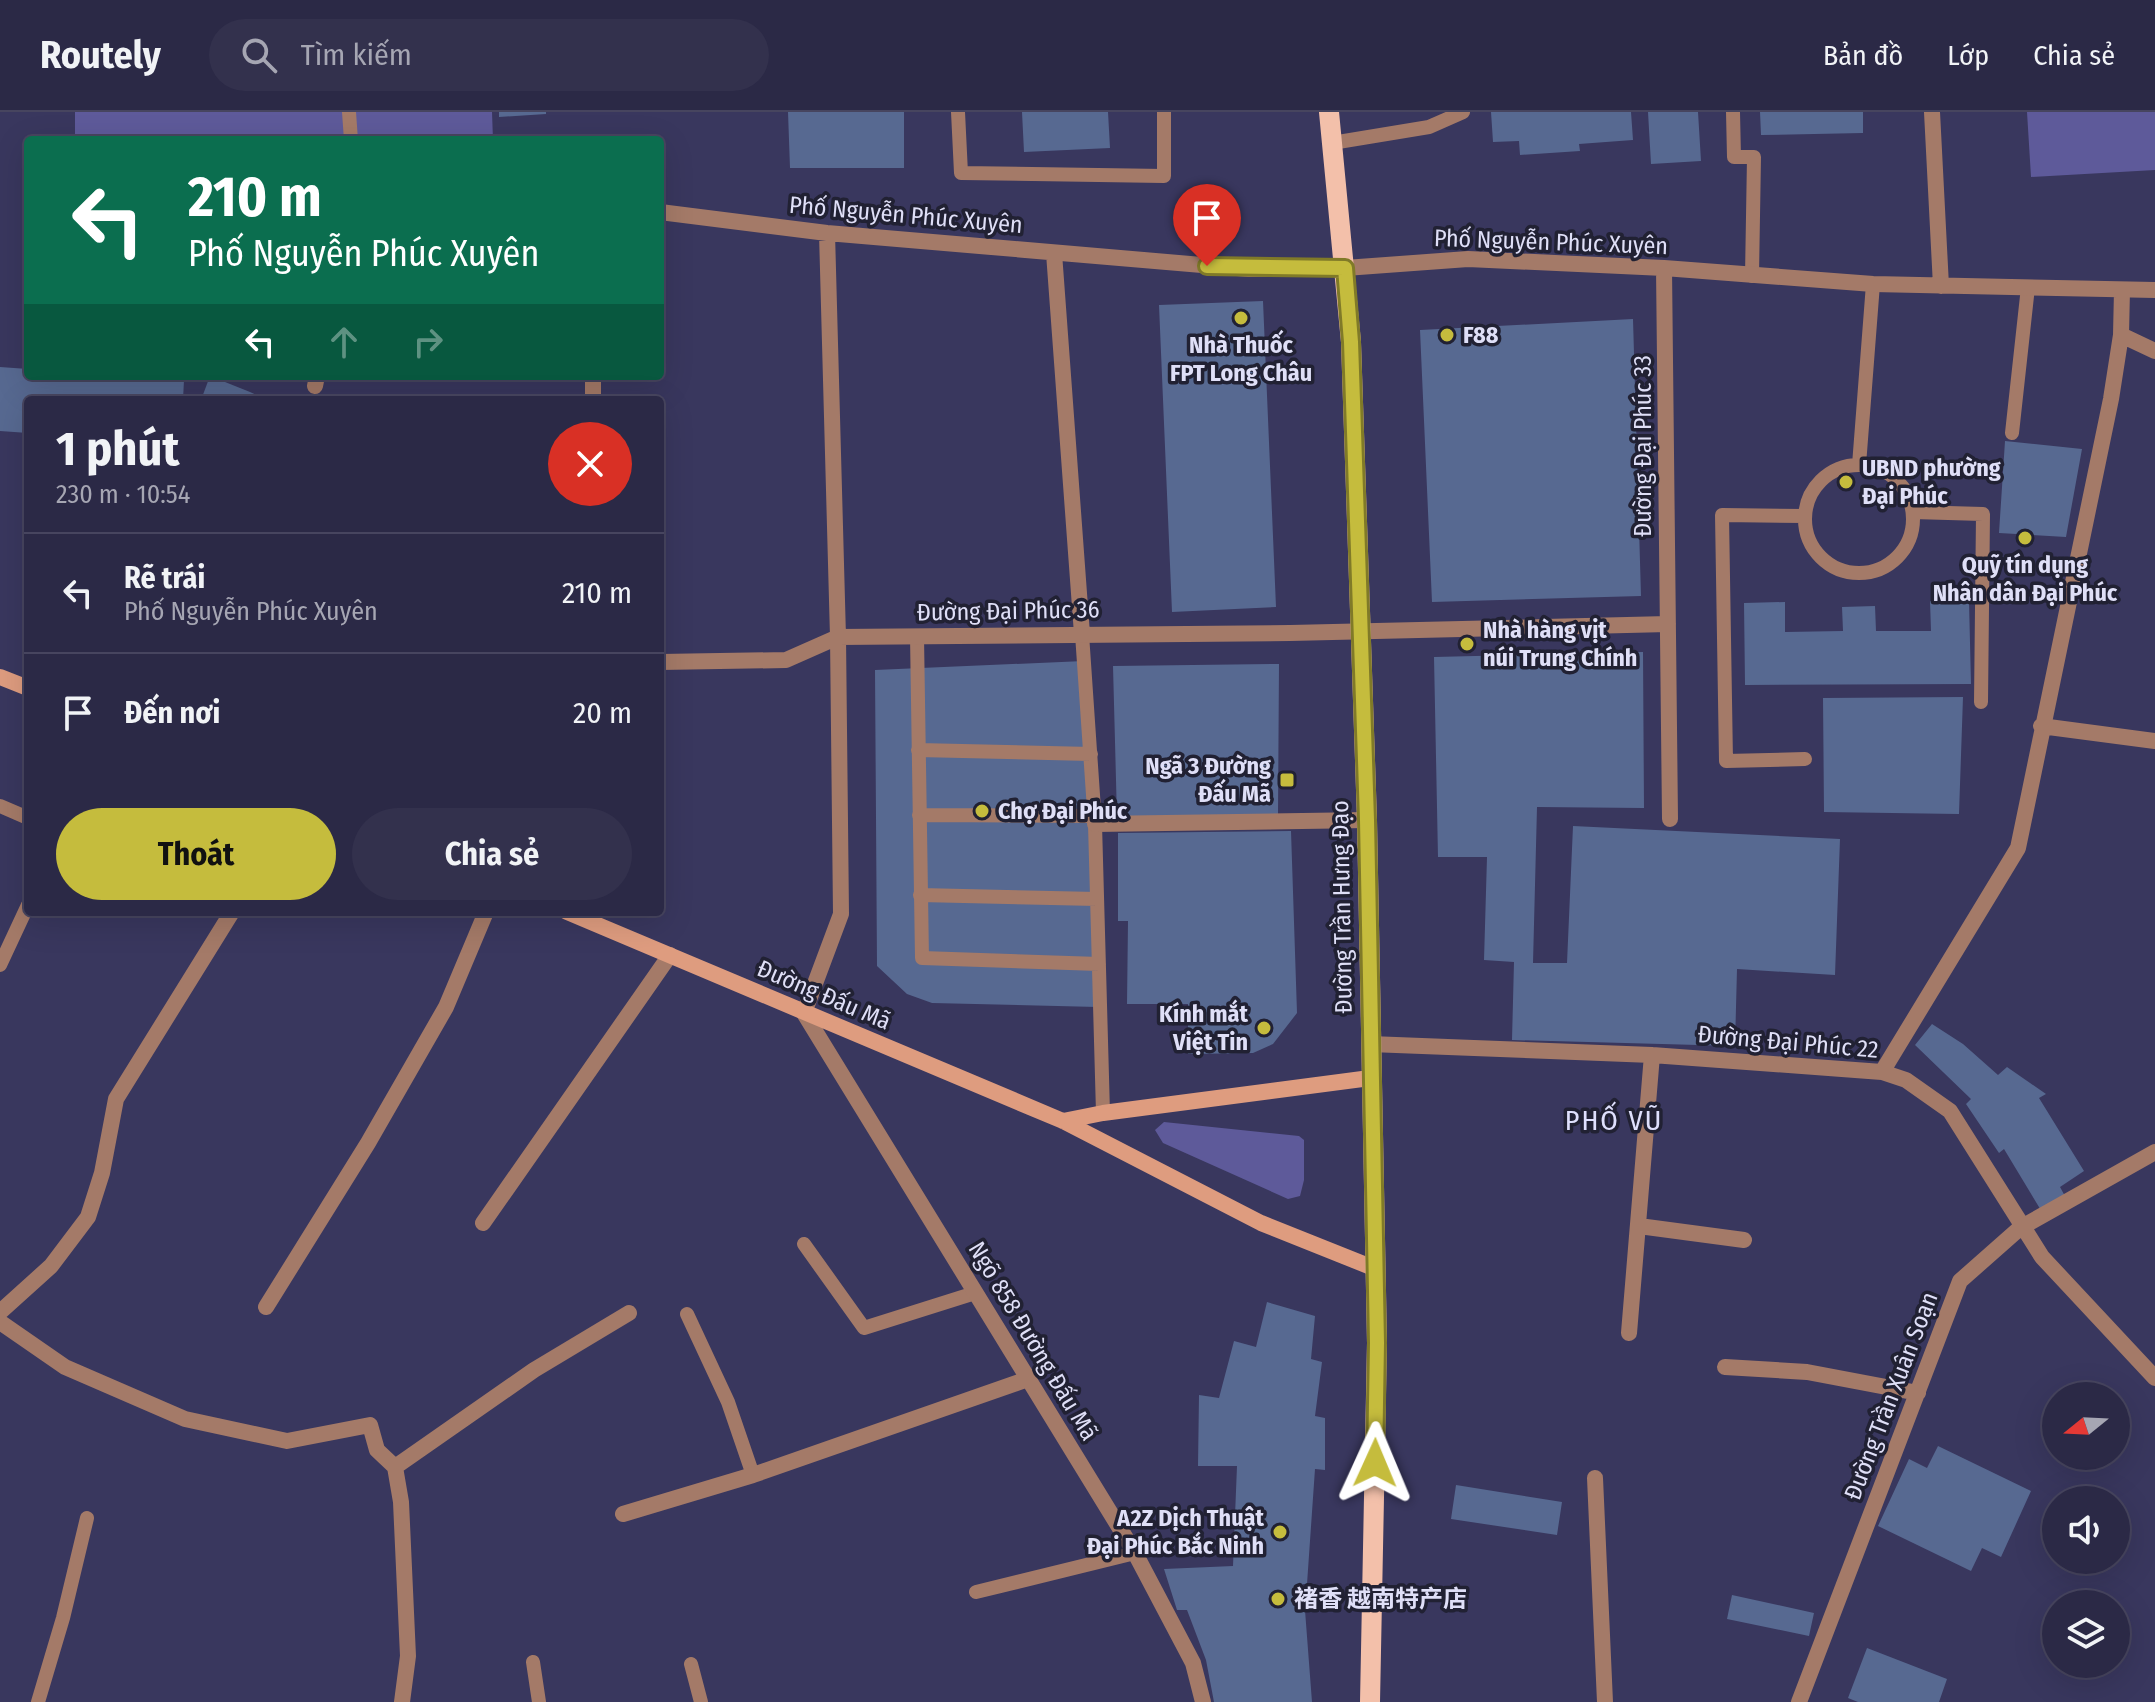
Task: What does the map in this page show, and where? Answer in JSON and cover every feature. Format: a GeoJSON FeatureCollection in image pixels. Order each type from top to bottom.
{"type":"FeatureCollection","features":[{"type":"Feature","properties":{"kind":"main road","name":"Đường Trần Hưng Đạo"},"geometry":{"type":"LineString","coordinates":[[1329,112],[1345,268],[1367,820],[1376,1269],[1370,1702]]}},
{"type":"Feature","properties":{"kind":"street"},"geometry":{"type":"LineString","coordinates":[[1932,112],[1941,286]]}},
{"type":"Feature","properties":{"kind":"street","name":"Phố Nguyễn Phúc Xuyên"},"geometry":{"type":"LineString","coordinates":[[664,213],[827,233],[1249,269],[1345,268],[1468,259],[1664,268],[1873,284],[2155,290]]}},
{"type":"Feature","properties":{"kind":"street"},"geometry":{"type":"LineString","coordinates":[[804,1013],[841,914],[838,637],[827,233]]}},
{"type":"Feature","properties":{"kind":"street"},"geometry":{"type":"LineString","coordinates":[[1054,253],[1082,634]]}},
{"type":"Feature","properties":{"kind":"street","name":"Đường Đại Phúc 33"},"geometry":{"type":"LineString","coordinates":[[1664,268],[1670,819]]}},
{"type":"Feature","properties":{"kind":"street"},"geometry":{"type":"LineString","coordinates":[[1882,1072],[2018,848],[2111,399],[2121,335],[2122,290]]}},
{"type":"Feature","properties":{"kind":"street"},"geometry":{"type":"LineString","coordinates":[[2121,335],[2155,351]]}},
{"type":"Feature","properties":{"kind":"street"},"geometry":{"type":"LineString","coordinates":[[1361,631],[1668,624]]}},
{"type":"Feature","properties":{"kind":"street","name":"Đường Đại Phúc 36"},"geometry":{"type":"LineString","coordinates":[[664,662],[786,660],[838,637],[1361,631]]}},
{"type":"Feature","properties":{"kind":"street"},"geometry":{"type":"LineString","coordinates":[[0,677],[24,686]]}},
{"type":"Feature","properties":{"kind":"street"},"geometry":{"type":"LineString","coordinates":[[2041,726],[2155,741]]}},
{"type":"Feature","properties":{"kind":"street"},"geometry":{"type":"LineString","coordinates":[[1095,820],[1367,820]]}},
{"type":"Feature","properties":{"kind":"street"},"geometry":{"type":"LineString","coordinates":[[0,1312],[51,1266],[88,1217],[102,1173],[116,1099],[230,916]]}},
{"type":"Feature","properties":{"kind":"street"},"geometry":{"type":"LineString","coordinates":[[266,1307],[368,1143],[446,1007],[484,916]]}},
{"type":"Feature","properties":{"kind":"street","name":"Đường Đấu Mã"},"geometry":{"type":"LineString","coordinates":[[577,916],[1063,1121],[1261,1223],[1376,1269]]}},
{"type":"Feature","properties":{"kind":"street"},"geometry":{"type":"LineString","coordinates":[[483,1223],[670,955]]}},
{"type":"Feature","properties":{"kind":"street","name":"Ngõ 858 Đường Đấu Mã"},"geometry":{"type":"LineString","coordinates":[[804,1013],[1135,1553],[1193,1663],[1203,1702]]}},
{"type":"Feature","properties":{"kind":"street","name":"Đường Đại Phúc 22"},"geometry":{"type":"LineString","coordinates":[[1370,1044],[1652,1055],[1882,1072],[1906,1080],[1950,1111],[2020,1228],[2042,1257],[2155,1378]]}},
{"type":"Feature","properties":{"kind":"street"},"geometry":{"type":"LineString","coordinates":[[1629,1333],[1652,1055]]}},
{"type":"Feature","properties":{"kind":"street"},"geometry":{"type":"LineString","coordinates":[[1063,1121],[1370,1078]]}},
{"type":"Feature","properties":{"kind":"street","name":"Đường Trần Xuân Soạn"},"geometry":{"type":"LineString","coordinates":[[1799,1702],[1960,1281],[2020,1228],[2155,1152]]}},
{"type":"Feature","properties":{"kind":"street"},"geometry":{"type":"LineString","coordinates":[[1639,1226],[1744,1240]]}},
{"type":"Feature","properties":{"kind":"street"},"geometry":{"type":"LineString","coordinates":[[395,1467],[534,1370],[629,1313]]}},
{"type":"Feature","properties":{"kind":"street"},"geometry":{"type":"LineString","coordinates":[[0,1322],[65,1367],[185,1419],[287,1441],[370,1425],[377,1450],[395,1467],[401,1502],[408,1656],[402,1702]]}},
{"type":"Feature","properties":{"kind":"street"},"geometry":{"type":"LineString","coordinates":[[1725,1367],[1807,1372],[1918,1393]]}},
{"type":"Feature","properties":{"kind":"street"},"geometry":{"type":"LineString","coordinates":[[623,1514],[753,1475],[1028,1379]]}},
{"type":"Feature","properties":{"kind":"street"},"geometry":{"type":"LineString","coordinates":[[1595,1478],[1605,1702]]}},
{"type":"Feature","properties":{"kind":"lane"},"geometry":{"type":"LineString","coordinates":[[349,112],[351,136]]}},
{"type":"Feature","properties":{"kind":"lane"},"geometry":{"type":"LineString","coordinates":[[958,112],[961,173],[1164,176],[1164,112]]}},
{"type":"Feature","properties":{"kind":"lane"},"geometry":{"type":"LineString","coordinates":[[1332,143],[1429,127],[1463,112]]}},
{"type":"Feature","properties":{"kind":"lane"},"geometry":{"type":"LineString","coordinates":[[1733,112],[1734,157],[1754,157],[1752,276]]}},
{"type":"Feature","properties":{"kind":"lane"},"geometry":{"type":"LineString","coordinates":[[1859,465],[1873,284]]}},
{"type":"Feature","properties":{"kind":"lane"},"geometry":{"type":"LineString","coordinates":[[2012,433],[2028,287]]}},
{"type":"Feature","properties":{"kind":"lane"},"geometry":{"type":"LineString","coordinates":[[1859,465],[1883,470],[1898,480],[1908,495],[1913,512],[1912,530],[1894,561],[1879,570],[1861,574],[1827,564],[1814,551],[1806,535],[1804,516],[1808,499],[1817,483],[1831,472],[1859,465]]}},
{"type":"Feature","properties":{"kind":"lane"},"geometry":{"type":"LineString","coordinates":[[1913,512],[1983,514],[1981,702]]}},
{"type":"Feature","properties":{"kind":"lane"},"geometry":{"type":"LineString","coordinates":[[1804,516],[1722,515],[1726,761],[1805,759]]}},
{"type":"Feature","properties":{"kind":"lane"},"geometry":{"type":"LineString","coordinates":[[1082,634],[1095,820],[1103,1113]]}},
{"type":"Feature","properties":{"kind":"lane"},"geometry":{"type":"LineString","coordinates":[[917,636],[922,958],[1099,964]]}},
{"type":"Feature","properties":{"kind":"lane"},"geometry":{"type":"LineString","coordinates":[[918,750],[1091,754]]}},
{"type":"Feature","properties":{"kind":"lane"},"geometry":{"type":"LineString","coordinates":[[0,806],[24,816]]}},
{"type":"Feature","properties":{"kind":"lane"},"geometry":{"type":"LineString","coordinates":[[919,815],[1095,820]]}},
{"type":"Feature","properties":{"kind":"lane"},"geometry":{"type":"LineString","coordinates":[[920,895],[1097,899]]}},
{"type":"Feature","properties":{"kind":"lane"},"geometry":{"type":"LineString","coordinates":[[0,965],[24,914]]}},
{"type":"Feature","properties":{"kind":"lane"},"geometry":{"type":"LineString","coordinates":[[804,1244],[864,1328],[975,1293]]}},
{"type":"Feature","properties":{"kind":"lane"},"geometry":{"type":"LineString","coordinates":[[687,1314],[728,1402],[753,1475]]}},
{"type":"Feature","properties":{"kind":"lane"},"geometry":{"type":"LineString","coordinates":[[38,1702],[63,1618],[87,1518]]}},
{"type":"Feature","properties":{"kind":"lane"},"geometry":{"type":"LineString","coordinates":[[976,1592],[1135,1553]]}},
{"type":"Feature","properties":{"kind":"lane"},"geometry":{"type":"LineString","coordinates":[[533,1662],[539,1702]]}},
{"type":"Feature","properties":{"kind":"lane"},"geometry":{"type":"LineString","coordinates":[[691,1664],[701,1702]]}},
{"type":"Feature","properties":{"kind":"shaded area"},"geometry":{"type":"Polygon","coordinates":[[[75,112],[492,112],[493,136],[75,136],[75,112]]]}},
{"type":"Feature","properties":{"kind":"shaded area"},"geometry":{"type":"Polygon","coordinates":[[[2027,112],[2155,112],[2155,170],[2031,177],[2027,112]]]}},
{"type":"Feature","properties":{"kind":"shaded area"},"geometry":{"type":"Polygon","coordinates":[[[1164,1122],[1299,1136],[1304,1140],[1304,1180],[1300,1196],[1288,1199],[1163,1143],[1155,1130],[1164,1122]]]}},
{"type":"Feature","properties":{"kind":"building"},"geometry":{"type":"Polygon","coordinates":[[[499,112],[546,112],[546,114],[499,117],[499,112]]]}},
{"type":"Feature","properties":{"kind":"building"},"geometry":{"type":"Polygon","coordinates":[[[788,112],[904,112],[904,168],[790,168],[788,112]]]}},
{"type":"Feature","properties":{"kind":"building"},"geometry":{"type":"Polygon","coordinates":[[[1022,112],[1108,112],[1110,148],[1024,152],[1022,112]]]}},
{"type":"Feature","properties":{"kind":"building"},"geometry":{"type":"Polygon","coordinates":[[[1491,112],[1631,112],[1633,140],[1579,144],[1580,151],[1520,155],[1519,141],[1493,142],[1491,112]]]}},
{"type":"Feature","properties":{"kind":"building"},"geometry":{"type":"Polygon","coordinates":[[[1648,112],[1698,112],[1701,161],[1651,164],[1648,112]]]}},
{"type":"Feature","properties":{"kind":"building"},"geometry":{"type":"Polygon","coordinates":[[[1760,112],[1863,112],[1863,133],[1761,135],[1760,112]]]}},
{"type":"Feature","properties":{"kind":"building"},"geometry":{"type":"Polygon","coordinates":[[[1263,301],[1276,607],[1172,612],[1159,305],[1263,301]]]}},
{"type":"Feature","properties":{"kind":"building"},"geometry":{"type":"Polygon","coordinates":[[[1633,319],[1641,596],[1432,602],[1420,330],[1633,319]]]}},
{"type":"Feature","properties":{"kind":"building"},"geometry":{"type":"Polygon","coordinates":[[[0,367],[24,369],[24,380],[184,380],[183,396],[24,396],[24,433],[0,431],[0,367]]]}},
{"type":"Feature","properties":{"kind":"building"},"geometry":{"type":"Polygon","coordinates":[[[208,380],[220,380],[259,396],[202,396],[208,380]]]}},
{"type":"Feature","properties":{"kind":"building"},"geometry":{"type":"Polygon","coordinates":[[[2005,441],[2082,449],[2066,537],[1999,533],[2005,441]]]}},
{"type":"Feature","properties":{"kind":"building"},"geometry":{"type":"Polygon","coordinates":[[[1930,601],[1969,601],[1971,684],[1745,685],[1744,603],[1785,602],[1785,632],[1843,631],[1842,607],[1875,606],[1876,631],[1931,631],[1930,601]]]}},
{"type":"Feature","properties":{"kind":"building"},"geometry":{"type":"Polygon","coordinates":[[[1643,652],[1644,808],[1537,807],[1533,963],[1567,963],[1573,826],[1840,839],[1835,975],[1737,969],[1735,1046],[1512,1040],[1514,962],[1484,960],[1487,857],[1438,857],[1434,657],[1643,652]]]}},
{"type":"Feature","properties":{"kind":"building","name":"Chợ Đại Phúc"},"geometry":{"type":"Polygon","coordinates":[[[1084,661],[1098,1007],[932,1003],[907,994],[877,966],[875,670],[1084,661]]]}},
{"type":"Feature","properties":{"kind":"building"},"geometry":{"type":"Polygon","coordinates":[[[1279,664],[1278,816],[1117,818],[1113,666],[1279,664]]]}},
{"type":"Feature","properties":{"kind":"building"},"geometry":{"type":"Polygon","coordinates":[[[1963,697],[1959,814],[1824,812],[1823,698],[1963,697]]]}},
{"type":"Feature","properties":{"kind":"building"},"geometry":{"type":"Polygon","coordinates":[[[1291,831],[1297,1013],[1273,1044],[1253,1053],[1188,1054],[1188,1004],[1127,1004],[1128,921],[1118,921],[1118,833],[1291,831]]]}},
{"type":"Feature","properties":{"kind":"building"},"geometry":{"type":"Polygon","coordinates":[[[1932,1024],[1963,1044],[1998,1075],[2007,1067],[2046,1094],[2039,1098],[2084,1171],[2060,1187],[2066,1198],[2042,1212],[2004,1149],[1999,1153],[1966,1104],[1971,1099],[1915,1045],[1932,1024]]]}},
{"type":"Feature","properties":{"kind":"building"},"geometry":{"type":"Polygon","coordinates":[[[1267,1302],[1315,1316],[1311,1359],[1322,1362],[1315,1416],[1325,1418],[1325,1470],[1315,1469],[1307,1584],[1303,1584],[1312,1702],[1214,1702],[1206,1660],[1187,1610],[1177,1610],[1164,1569],[1233,1566],[1237,1466],[1198,1466],[1199,1395],[1219,1398],[1234,1341],[1256,1347],[1267,1302]]]}},
{"type":"Feature","properties":{"kind":"building"},"geometry":{"type":"Polygon","coordinates":[[[1938,1446],[2031,1491],[2001,1557],[1982,1548],[1971,1571],[1878,1526],[1909,1459],[1927,1468],[1938,1446]]]}},
{"type":"Feature","properties":{"kind":"building"},"geometry":{"type":"Polygon","coordinates":[[[1456,1485],[1562,1502],[1557,1535],[1451,1519],[1456,1485]]]}},
{"type":"Feature","properties":{"kind":"building"},"geometry":{"type":"Polygon","coordinates":[[[1732,1595],[1814,1613],[1809,1636],[1727,1619],[1732,1595]]]}},
{"type":"Feature","properties":{"kind":"building"},"geometry":{"type":"Polygon","coordinates":[[[1867,1648],[1947,1679],[1939,1702],[1858,1702],[1848,1698],[1867,1648]]]}},
{"type":"Feature","properties":{"kind":"place","name":"Nhà Thuốc FPT Long Châu"},"geometry":{"type":"Point","coordinates":[1241,318]}},
{"type":"Feature","properties":{"kind":"place","name":"F88"},"geometry":{"type":"Point","coordinates":[1447,335]}},
{"type":"Feature","properties":{"kind":"place","name":"UBND phường Đại Phúc"},"geometry":{"type":"Point","coordinates":[1846,482]}},
{"type":"Feature","properties":{"kind":"place","name":"Quỹ tín dụng Nhân dân Đại Phúc"},"geometry":{"type":"Point","coordinates":[2025,538]}},
{"type":"Feature","properties":{"kind":"place","name":"Nhà hàng vịt núi Trung Chính"},"geometry":{"type":"Point","coordinates":[1467,644]}},
{"type":"Feature","properties":{"kind":"place","name":"Ngã 3 Đường Đấu Mã"},"geometry":{"type":"Point","coordinates":[1287,780]}},
{"type":"Feature","properties":{"kind":"place","name":"Chợ Đại Phúc"},"geometry":{"type":"Point","coordinates":[982,811]}},
{"type":"Feature","properties":{"kind":"place","name":"Kính mắt Việt Tin"},"geometry":{"type":"Point","coordinates":[1264,1028]}},
{"type":"Feature","properties":{"kind":"place","name":"A2Z Dịch Thuật Đại Phúc Bắc Ninh"},"geometry":{"type":"Point","coordinates":[1280,1532]}},
{"type":"Feature","properties":{"kind":"place","name":"褚香 越南特产店"},"geometry":{"type":"Point","coordinates":[1278,1599]}},
{"type":"Feature","properties":{"kind":"district","name":"PHỐ VŨ"},"geometry":{"type":"Point","coordinates":[1614,1120]}},
{"type":"Feature","properties":{"kind":"route"},"geometry":{"type":"LineString","coordinates":[[1207,266],[1345,268],[1351,342],[1367,820],[1377,1343],[1375,1463]]}}]}
